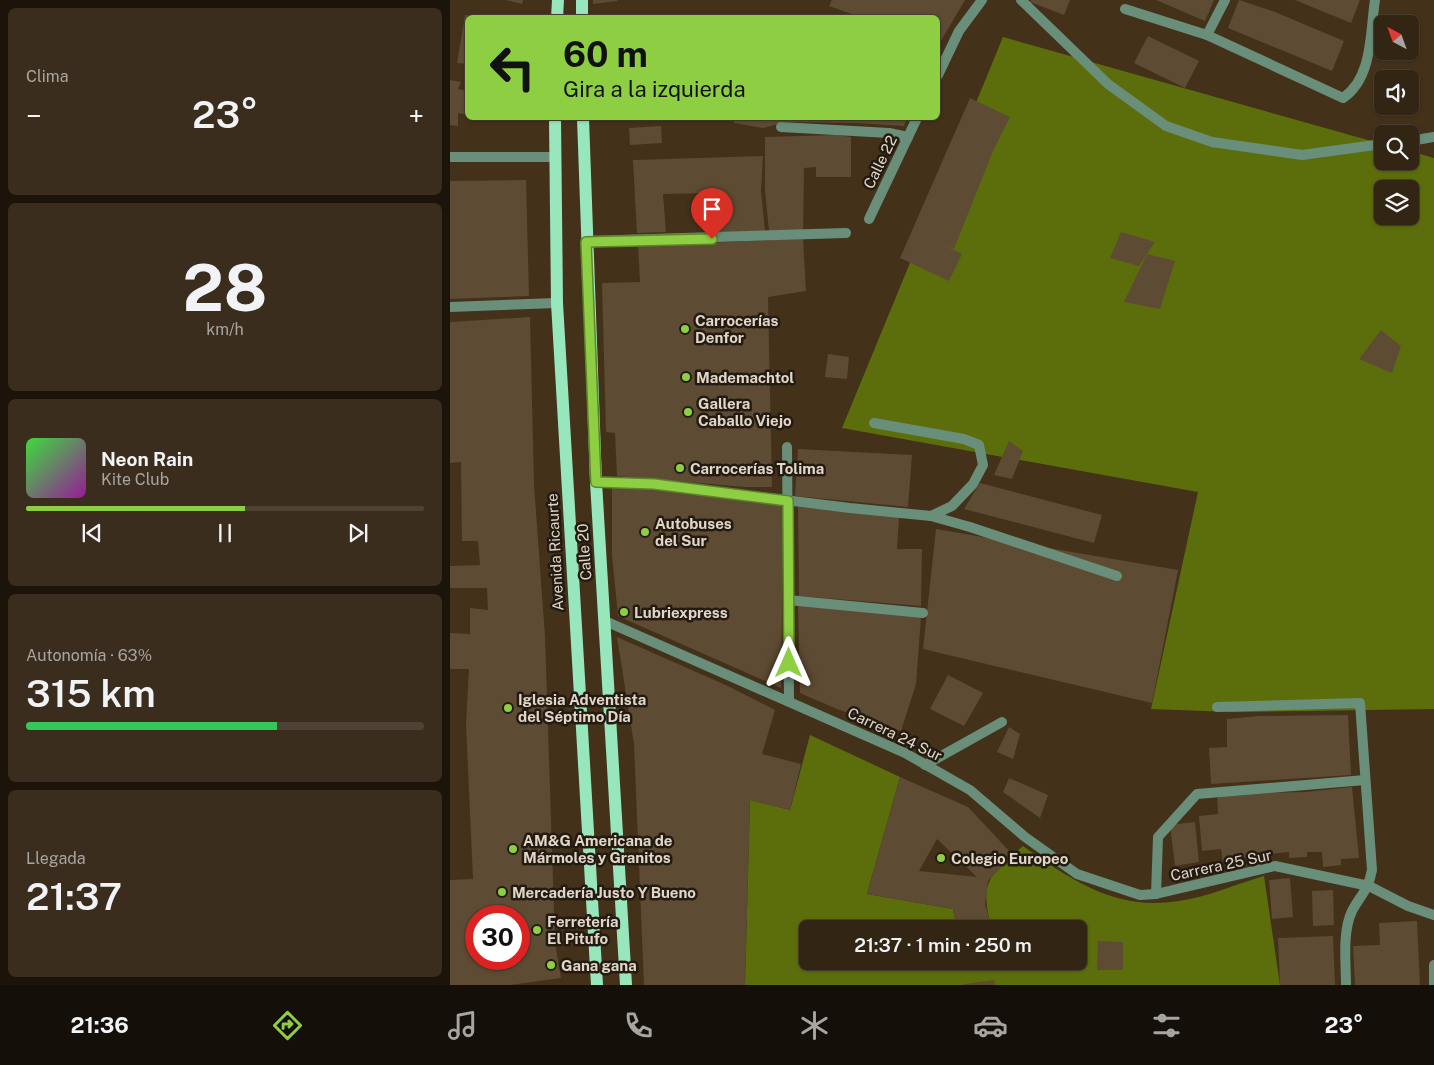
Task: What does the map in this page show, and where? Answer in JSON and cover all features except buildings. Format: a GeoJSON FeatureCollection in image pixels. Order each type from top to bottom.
{"type":"FeatureCollection","features":[{"type":"Feature","properties":{"kind":"main road"},"geometry":{"type":"LineString","coordinates":[[557,15],[558,0]]}},
{"type":"Feature","properties":{"kind":"main road"},"geometry":{"type":"LineString","coordinates":[[582,0],[582,15]]}},
{"type":"Feature","properties":{"kind":"main road","name":"Avenida Ricaurte"},"geometry":{"type":"LineString","coordinates":[[555,120],[557,303],[597,985]]}},
{"type":"Feature","properties":{"kind":"main road","name":"Calle 20"},"geometry":{"type":"LineString","coordinates":[[583,120],[596,482],[626,985]]}},
{"type":"Feature","properties":{"kind":"street"},"geometry":{"type":"LineString","coordinates":[[940,70],[959,31],[982,0]]}},
{"type":"Feature","properties":{"kind":"street"},"geometry":{"type":"LineString","coordinates":[[1021,0],[1108,84],[1166,126],[1212,142],[1302,155],[1374,145]]}},
{"type":"Feature","properties":{"kind":"street"},"geometry":{"type":"LineString","coordinates":[[1207,35],[1225,0]]}},
{"type":"Feature","properties":{"kind":"street"},"geometry":{"type":"LineString","coordinates":[[1125,9],[1207,35],[1343,98],[1354,91],[1365,71],[1375,0]]}},
{"type":"Feature","properties":{"kind":"street","name":"Calle 22"},"geometry":{"type":"LineString","coordinates":[[869,219],[916,120]]}},
{"type":"Feature","properties":{"kind":"street"},"geometry":{"type":"LineString","coordinates":[[780,127],[889,133],[908,137]]}},
{"type":"Feature","properties":{"kind":"street"},"geometry":{"type":"LineString","coordinates":[[1419,139],[1434,137]]}},
{"type":"Feature","properties":{"kind":"street"},"geometry":{"type":"LineString","coordinates":[[450,157],[555,157]]}},
{"type":"Feature","properties":{"kind":"street"},"geometry":{"type":"LineString","coordinates":[[586,242],[846,233]]}},
{"type":"Feature","properties":{"kind":"street"},"geometry":{"type":"LineString","coordinates":[[450,307],[557,303]]}},
{"type":"Feature","properties":{"kind":"street"},"geometry":{"type":"LineString","coordinates":[[874,423],[964,439],[979,445],[983,465],[972,484],[952,506],[930,516]]}},
{"type":"Feature","properties":{"kind":"street"},"geometry":{"type":"LineString","coordinates":[[787,447],[789,702]]}},
{"type":"Feature","properties":{"kind":"street"},"geometry":{"type":"LineString","coordinates":[[596,482],[654,484],[930,516],[970,527],[1116,576]]}},
{"type":"Feature","properties":{"kind":"street"},"geometry":{"type":"LineString","coordinates":[[788,600],[922,612]]}},
{"type":"Feature","properties":{"kind":"street","name":"Carrera 24 Sur"},"geometry":{"type":"LineString","coordinates":[[605,621],[905,753],[970,790],[1025,837],[1077,874],[1140,895],[1156,894]]}},
{"type":"Feature","properties":{"kind":"street"},"geometry":{"type":"LineString","coordinates":[[1217,707],[1360,703],[1372,870],[1369,886],[1351,913],[1346,939],[1346,985]]}},
{"type":"Feature","properties":{"kind":"street"},"geometry":{"type":"LineString","coordinates":[[925,765],[1002,722]]}},
{"type":"Feature","properties":{"kind":"street"},"geometry":{"type":"LineString","coordinates":[[1156,894],[1158,837],[1197,794],[1365,780]]}},
{"type":"Feature","properties":{"kind":"street","name":"Carrera 25 Sur"},"geometry":{"type":"LineString","coordinates":[[1156,894],[1275,866],[1369,886],[1408,906],[1434,915]]}},
{"type":"Feature","properties":{"kind":"street"},"geometry":{"type":"LineString","coordinates":[[1434,966],[1434,985]]}},
{"type":"Feature","properties":{"kind":"green space"},"geometry":{"type":"Polygon","coordinates":[[[1003,37],[1374,142],[1374,170],[1419,170],[1419,154],[1434,158],[1434,709],[1232,712],[1151,709],[1198,492],[842,428],[1003,37]]]}},
{"type":"Feature","properties":{"kind":"green space"},"geometry":{"type":"Polygon","coordinates":[[[810,735],[900,777],[867,894],[953,909],[955,920],[799,920],[799,970],[1087,970],[1087,920],[990,920],[986,901],[990,881],[994,873],[1023,846],[1077,881],[1115,897],[1135,902],[1156,903],[1190,899],[1264,876],[1280,985],[745,985],[750,800],[790,810],[810,735]]]}},
{"type":"Feature","properties":{"kind":"place","name":"Carrocerías Denfor"},"geometry":{"type":"Point","coordinates":[685,329]}},
{"type":"Feature","properties":{"kind":"place","name":"Mademachtol"},"geometry":{"type":"Point","coordinates":[686,377]}},
{"type":"Feature","properties":{"kind":"place","name":"Gallera Caballo Viejo"},"geometry":{"type":"Point","coordinates":[688,412]}},
{"type":"Feature","properties":{"kind":"place","name":"Carrocerías Tolima"},"geometry":{"type":"Point","coordinates":[680,468]}},
{"type":"Feature","properties":{"kind":"place","name":"Autobuses del Sur"},"geometry":{"type":"Point","coordinates":[645,532]}},
{"type":"Feature","properties":{"kind":"place","name":"Lubriexpress"},"geometry":{"type":"Point","coordinates":[624,612]}},
{"type":"Feature","properties":{"kind":"place","name":"Iglesia Adventista del Séptimo Día"},"geometry":{"type":"Point","coordinates":[508,708]}},
{"type":"Feature","properties":{"kind":"place","name":"AM&G Americana de Mármoles y Granitos"},"geometry":{"type":"Point","coordinates":[513,849]}},
{"type":"Feature","properties":{"kind":"place","name":"Colegio Europeo"},"geometry":{"type":"Point","coordinates":[941,858]}},
{"type":"Feature","properties":{"kind":"place","name":"Mercadería Justo Y Bueno"},"geometry":{"type":"Point","coordinates":[502,892]}},
{"type":"Feature","properties":{"kind":"place","name":"Ferretería El Pitufo"},"geometry":{"type":"Point","coordinates":[537,930]}},
{"type":"Feature","properties":{"kind":"place","name":"Gana gana"},"geometry":{"type":"Point","coordinates":[551,965]}},
{"type":"Feature","properties":{"kind":"route"},"geometry":{"type":"LineString","coordinates":[[712,239],[667,238],[586,242],[596,482],[654,484],[788,501],[789,663]]}}]}
